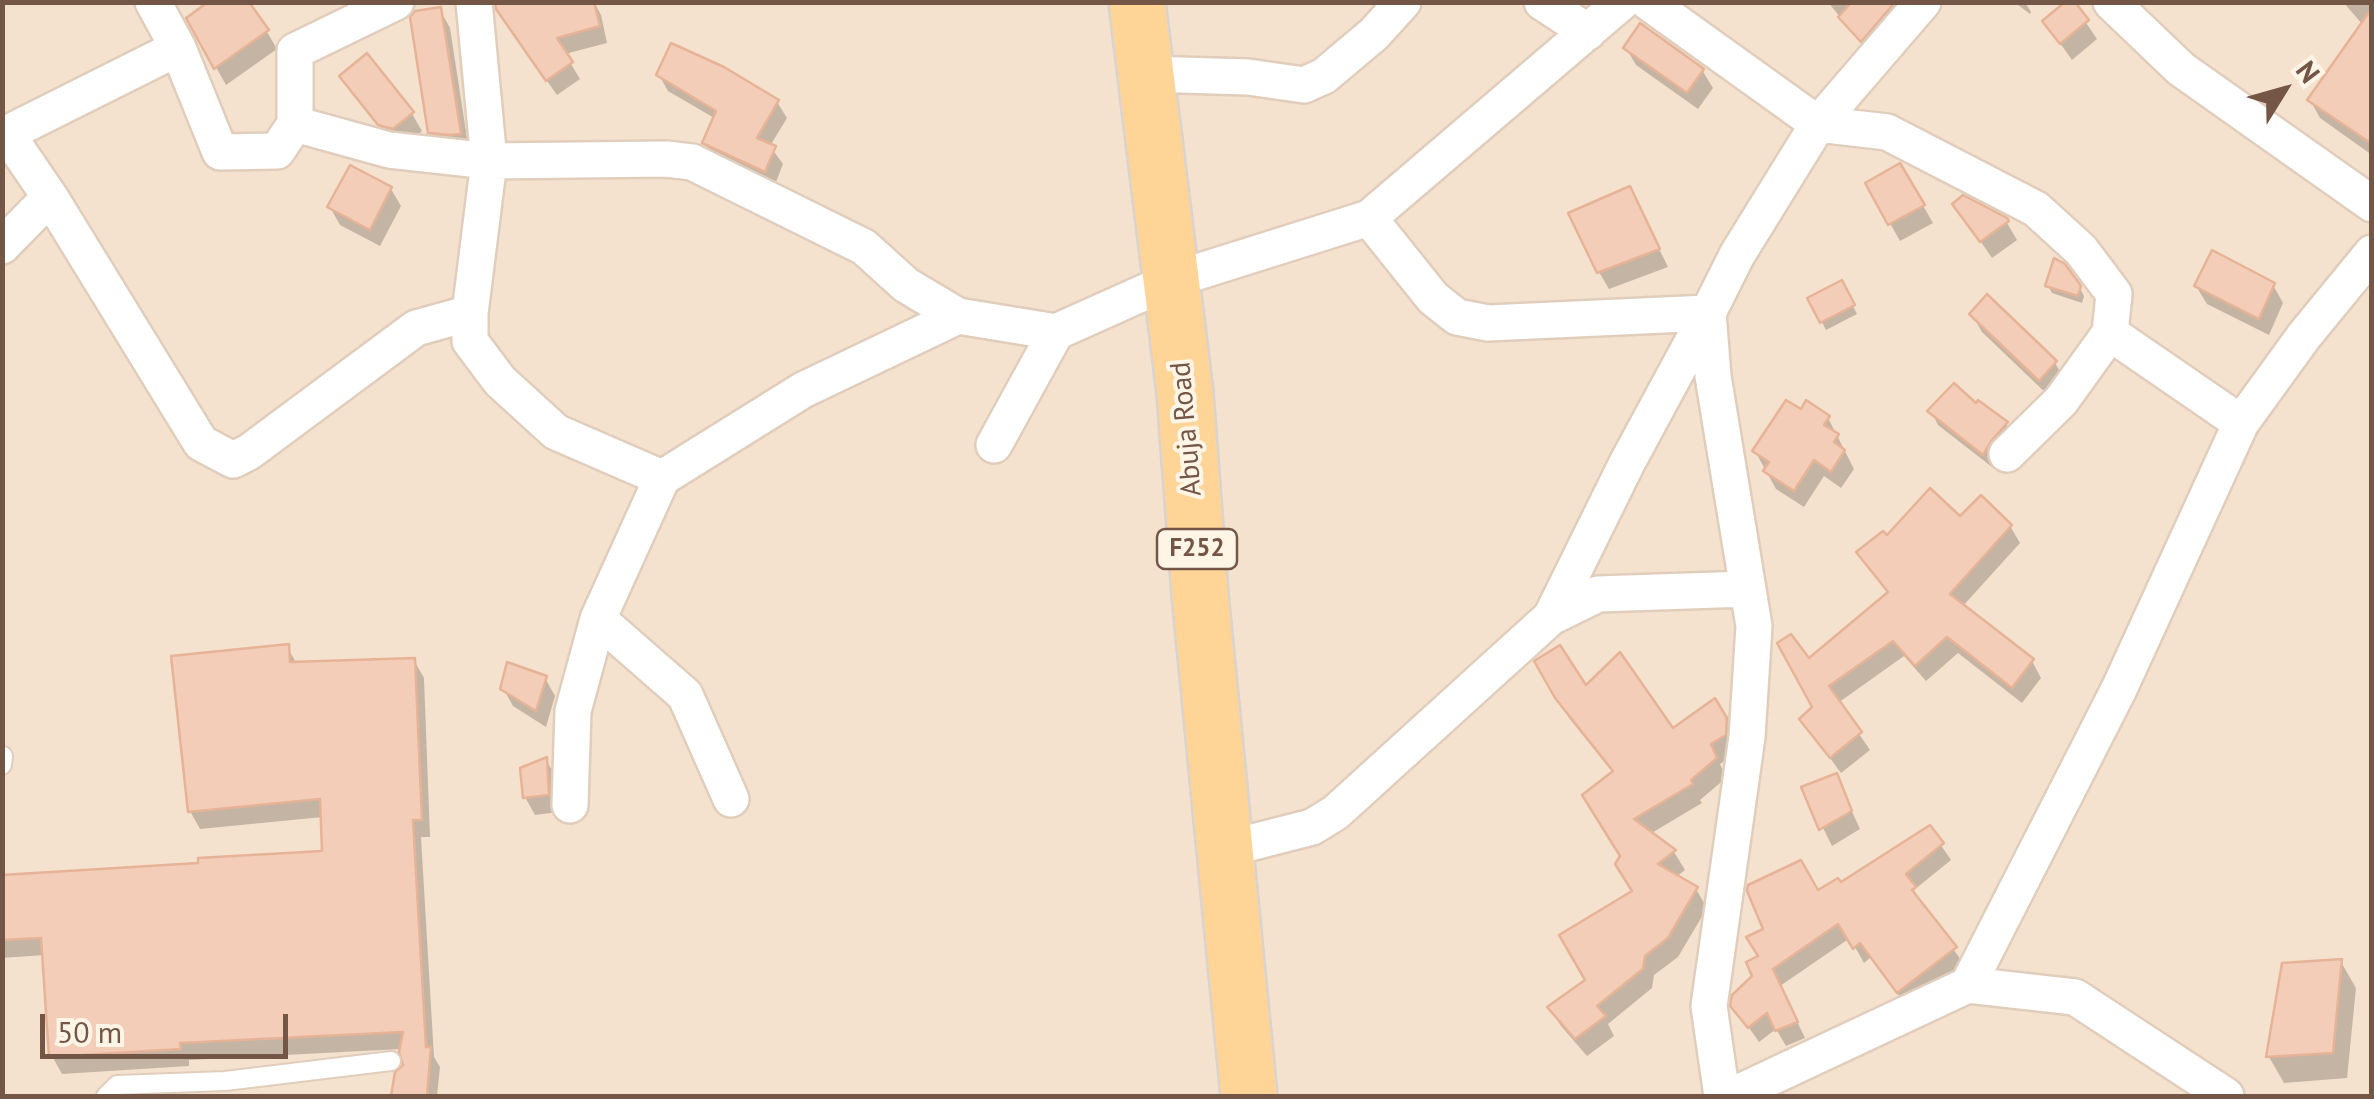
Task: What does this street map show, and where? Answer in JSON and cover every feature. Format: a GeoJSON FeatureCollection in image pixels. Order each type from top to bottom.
{"type":"FeatureCollection","features":[{"type":"Feature","properties":{"kind":"main road","name":"Abuja Road"},"geometry":{"type":"LineString","coordinates":[[1137,2],[1172,280],[1249,1096]]}},
{"type":"Feature","properties":{"kind":"street"},"geometry":{"type":"LineString","coordinates":[[153,2],[178,48],[220,152],[278,150],[295,124],[295,51],[396,2]]}},
{"type":"Feature","properties":{"kind":"street"},"geometry":{"type":"LineString","coordinates":[[474,2],[489,162],[470,341],[500,381],[556,432],[662,478]]}},
{"type":"Feature","properties":{"kind":"street"},"geometry":{"type":"LineString","coordinates":[[1146,74],[1248,77],[1304,85],[1324,76],[1374,34],[1403,2]]}},
{"type":"Feature","properties":{"kind":"street"},"geometry":{"type":"LineString","coordinates":[[1542,2],[1588,32]]}},
{"type":"Feature","properties":{"kind":"street"},"geometry":{"type":"LineString","coordinates":[[295,124],[389,150],[489,162],[666,158],[692,162],[864,247],[906,285],[958,316],[1056,332],[1172,280],[1369,218],[1622,2]]}},
{"type":"Feature","properties":{"kind":"street"},"geometry":{"type":"LineString","coordinates":[[1648,2],[1818,124],[1887,132],[2036,209],[2081,250],[2114,294],[2110,333],[2061,401],[2007,454]]}},
{"type":"Feature","properties":{"kind":"street"},"geometry":{"type":"LineString","coordinates":[[1551,617],[1736,254],[1818,124],[1923,2]]}},
{"type":"Feature","properties":{"kind":"street"},"geometry":{"type":"LineString","coordinates":[[2112,2],[2180,70],[2372,204]]}},
{"type":"Feature","properties":{"kind":"street"},"geometry":{"type":"LineString","coordinates":[[178,48],[5,135],[50,197],[201,443],[233,460],[416,328],[470,313]]}},
{"type":"Feature","properties":{"kind":"street"},"geometry":{"type":"LineString","coordinates":[[2,246],[50,197]]}},
{"type":"Feature","properties":{"kind":"street"},"geometry":{"type":"LineString","coordinates":[[1369,218],[1433,298],[1457,317],[1488,323],[1708,313]]}},
{"type":"Feature","properties":{"kind":"street"},"geometry":{"type":"LineString","coordinates":[[1968,985],[2119,689],[2241,423],[2372,252]]}},
{"type":"Feature","properties":{"kind":"street"},"geometry":{"type":"LineString","coordinates":[[1708,313],[1712,376],[1754,626],[1746,736],[1708,1006],[1722,1096]]}},
{"type":"Feature","properties":{"kind":"street"},"geometry":{"type":"LineString","coordinates":[[570,805],[573,711],[598,619],[662,478],[803,390],[958,316]]}},
{"type":"Feature","properties":{"kind":"street"},"geometry":{"type":"LineString","coordinates":[[994,446],[1056,332]]}},
{"type":"Feature","properties":{"kind":"street"},"geometry":{"type":"LineString","coordinates":[[2110,333],[2241,423]]}},
{"type":"Feature","properties":{"kind":"street"},"geometry":{"type":"LineString","coordinates":[[1226,849],[1312,827],[1336,813],[1551,617],[1598,594],[1748,589]]}},
{"type":"Feature","properties":{"kind":"street"},"geometry":{"type":"LineString","coordinates":[[598,619],[685,694],[731,799]]}},
{"type":"Feature","properties":{"kind":"street"},"geometry":{"type":"LineString","coordinates":[[1730,1096],[1968,985],[2075,998],[2226,1096]]}},
{"type":"Feature","properties":{"kind":"lane"},"geometry":{"type":"LineString","coordinates":[[2,765],[3,756]]}},
{"type":"Feature","properties":{"kind":"lane"},"geometry":{"type":"LineString","coordinates":[[106,1096],[117,1086],[225,1081],[391,1061]]}},
{"type":"Feature","properties":{"kind":"shaded area"},"geometry":{"type":"Polygon","coordinates":[[[3,3],[2371,3],[2371,1096],[3,1096],[3,3]]]}},
{"type":"Feature","properties":{"kind":"building"},"geometry":{"type":"Polygon","coordinates":[[[208,2],[249,2],[269,30],[214,69],[186,18],[208,2]]]}},
{"type":"Feature","properties":{"kind":"building"},"geometry":{"type":"Polygon","coordinates":[[[495,2],[594,2],[600,26],[557,38],[573,62],[546,81],[495,2]]]}},
{"type":"Feature","properties":{"kind":"building"},"geometry":{"type":"Polygon","coordinates":[[[1852,2],[1895,2],[1861,42],[1838,17],[1852,2]]]}},
{"type":"Feature","properties":{"kind":"building"},"geometry":{"type":"Polygon","coordinates":[[[2065,2],[2075,2],[2089,20],[2060,44],[2042,21],[2065,2]]]}},
{"type":"Feature","properties":{"kind":"building"},"geometry":{"type":"Polygon","coordinates":[[[441,7],[461,134],[428,133],[410,17],[415,11],[441,7]]]}},
{"type":"Feature","properties":{"kind":"building"},"geometry":{"type":"Polygon","coordinates":[[[2372,8],[2372,144],[2307,100],[2372,8]]]}},
{"type":"Feature","properties":{"kind":"building"},"geometry":{"type":"Polygon","coordinates":[[[1640,23],[1704,69],[1687,93],[1623,48],[1640,23]]]}},
{"type":"Feature","properties":{"kind":"building"},"geometry":{"type":"Polygon","coordinates":[[[671,43],[724,67],[779,100],[757,138],[776,146],[765,172],[702,143],[716,111],[656,75],[671,43]]]}},
{"type":"Feature","properties":{"kind":"building"},"geometry":{"type":"Polygon","coordinates":[[[367,53],[414,112],[393,129],[378,125],[339,76],[367,53]]]}},
{"type":"Feature","properties":{"kind":"building"},"geometry":{"type":"Polygon","coordinates":[[[1900,163],[1925,205],[1888,225],[1865,183],[1900,163]]]}},
{"type":"Feature","properties":{"kind":"building"},"geometry":{"type":"Polygon","coordinates":[[[350,165],[392,187],[370,230],[327,207],[350,165]]]}},
{"type":"Feature","properties":{"kind":"building"},"geometry":{"type":"Polygon","coordinates":[[[1630,186],[1660,249],[1597,273],[1568,213],[1630,186]]]}},
{"type":"Feature","properties":{"kind":"building"},"geometry":{"type":"Polygon","coordinates":[[[1963,195],[2009,221],[1980,242],[1952,204],[1963,195]]]}},
{"type":"Feature","properties":{"kind":"building"},"geometry":{"type":"Polygon","coordinates":[[[2212,250],[2275,283],[2259,319],[2194,286],[2212,250]]]}},
{"type":"Feature","properties":{"kind":"building"},"geometry":{"type":"Polygon","coordinates":[[[2054,258],[2065,264],[2081,286],[2078,296],[2045,286],[2054,258]]]}},
{"type":"Feature","properties":{"kind":"building"},"geometry":{"type":"Polygon","coordinates":[[[1842,280],[1855,305],[1820,323],[1807,298],[1842,280]]]}},
{"type":"Feature","properties":{"kind":"building"},"geometry":{"type":"Polygon","coordinates":[[[1987,294],[2057,361],[2039,381],[1969,314],[1987,294]]]}},
{"type":"Feature","properties":{"kind":"building"},"geometry":{"type":"Polygon","coordinates":[[[1954,383],[1976,403],[1978,400],[2008,422],[1983,455],[1927,411],[1954,383]]]}},
{"type":"Feature","properties":{"kind":"building"},"geometry":{"type":"Polygon","coordinates":[[[1786,400],[1801,409],[1806,400],[1830,416],[1824,425],[1839,434],[1834,442],[1845,450],[1831,472],[1814,460],[1794,491],[1763,471],[1769,462],[1752,451],[1786,400]]]}},
{"type":"Feature","properties":{"kind":"building"},"geometry":{"type":"Polygon","coordinates":[[[1930,488],[1960,516],[1981,495],[2012,525],[1950,594],[2034,659],[2012,688],[1947,637],[1915,666],[1893,641],[1829,686],[1862,732],[1830,758],[1799,719],[1812,707],[1777,643],[1791,634],[1809,658],[1888,592],[1856,552],[1883,531],[1887,535],[1930,488]]]}},
{"type":"Feature","properties":{"kind":"building"},"geometry":{"type":"Polygon","coordinates":[[[289,644],[290,662],[415,658],[422,820],[413,820],[426,1047],[431,1047],[427,1096],[391,1096],[395,1072],[403,1065],[399,1052],[403,1032],[180,1043],[181,1049],[49,1057],[41,938],[2,940],[2,875],[322,851],[320,799],[188,812],[171,656],[289,644]]]}},
{"type":"Feature","properties":{"kind":"building"},"geometry":{"type":"Polygon","coordinates":[[[1560,645],[1586,685],[1620,652],[1673,728],[1715,698],[1727,718],[1726,735],[1711,744],[1717,758],[1691,780],[1693,784],[1634,819],[1676,850],[1658,864],[1698,887],[1668,938],[1645,956],[1643,969],[1597,1006],[1606,1016],[1575,1039],[1547,1007],[1585,980],[1559,935],[1632,891],[1615,864],[1620,856],[1582,795],[1613,771],[1555,698],[1534,661],[1560,645]]]}},
{"type":"Feature","properties":{"kind":"building"},"geometry":{"type":"Polygon","coordinates":[[[507,662],[547,676],[536,711],[500,689],[507,662]]]}},
{"type":"Feature","properties":{"kind":"building"},"geometry":{"type":"Polygon","coordinates":[[[547,757],[549,795],[523,798],[520,768],[547,757]]]}},
{"type":"Feature","properties":{"kind":"building"},"geometry":{"type":"Polygon","coordinates":[[[1837,773],[1852,811],[1819,830],[1801,787],[1837,773]]]}},
{"type":"Feature","properties":{"kind":"building"},"geometry":{"type":"Polygon","coordinates":[[[1930,825],[1944,843],[1906,874],[1916,887],[1912,890],[1957,947],[1897,993],[1860,943],[1853,949],[1838,924],[1773,969],[1798,1022],[1775,1031],[1767,1013],[1748,1028],[1730,1006],[1732,995],[1752,976],[1746,962],[1758,956],[1746,937],[1763,929],[1748,885],[1801,860],[1818,890],[1838,878],[1841,882],[1930,825]]]}},
{"type":"Feature","properties":{"kind":"building"},"geometry":{"type":"Polygon","coordinates":[[[2342,959],[2333,1053],[2266,1057],[2282,963],[2342,959]]]}}]}
